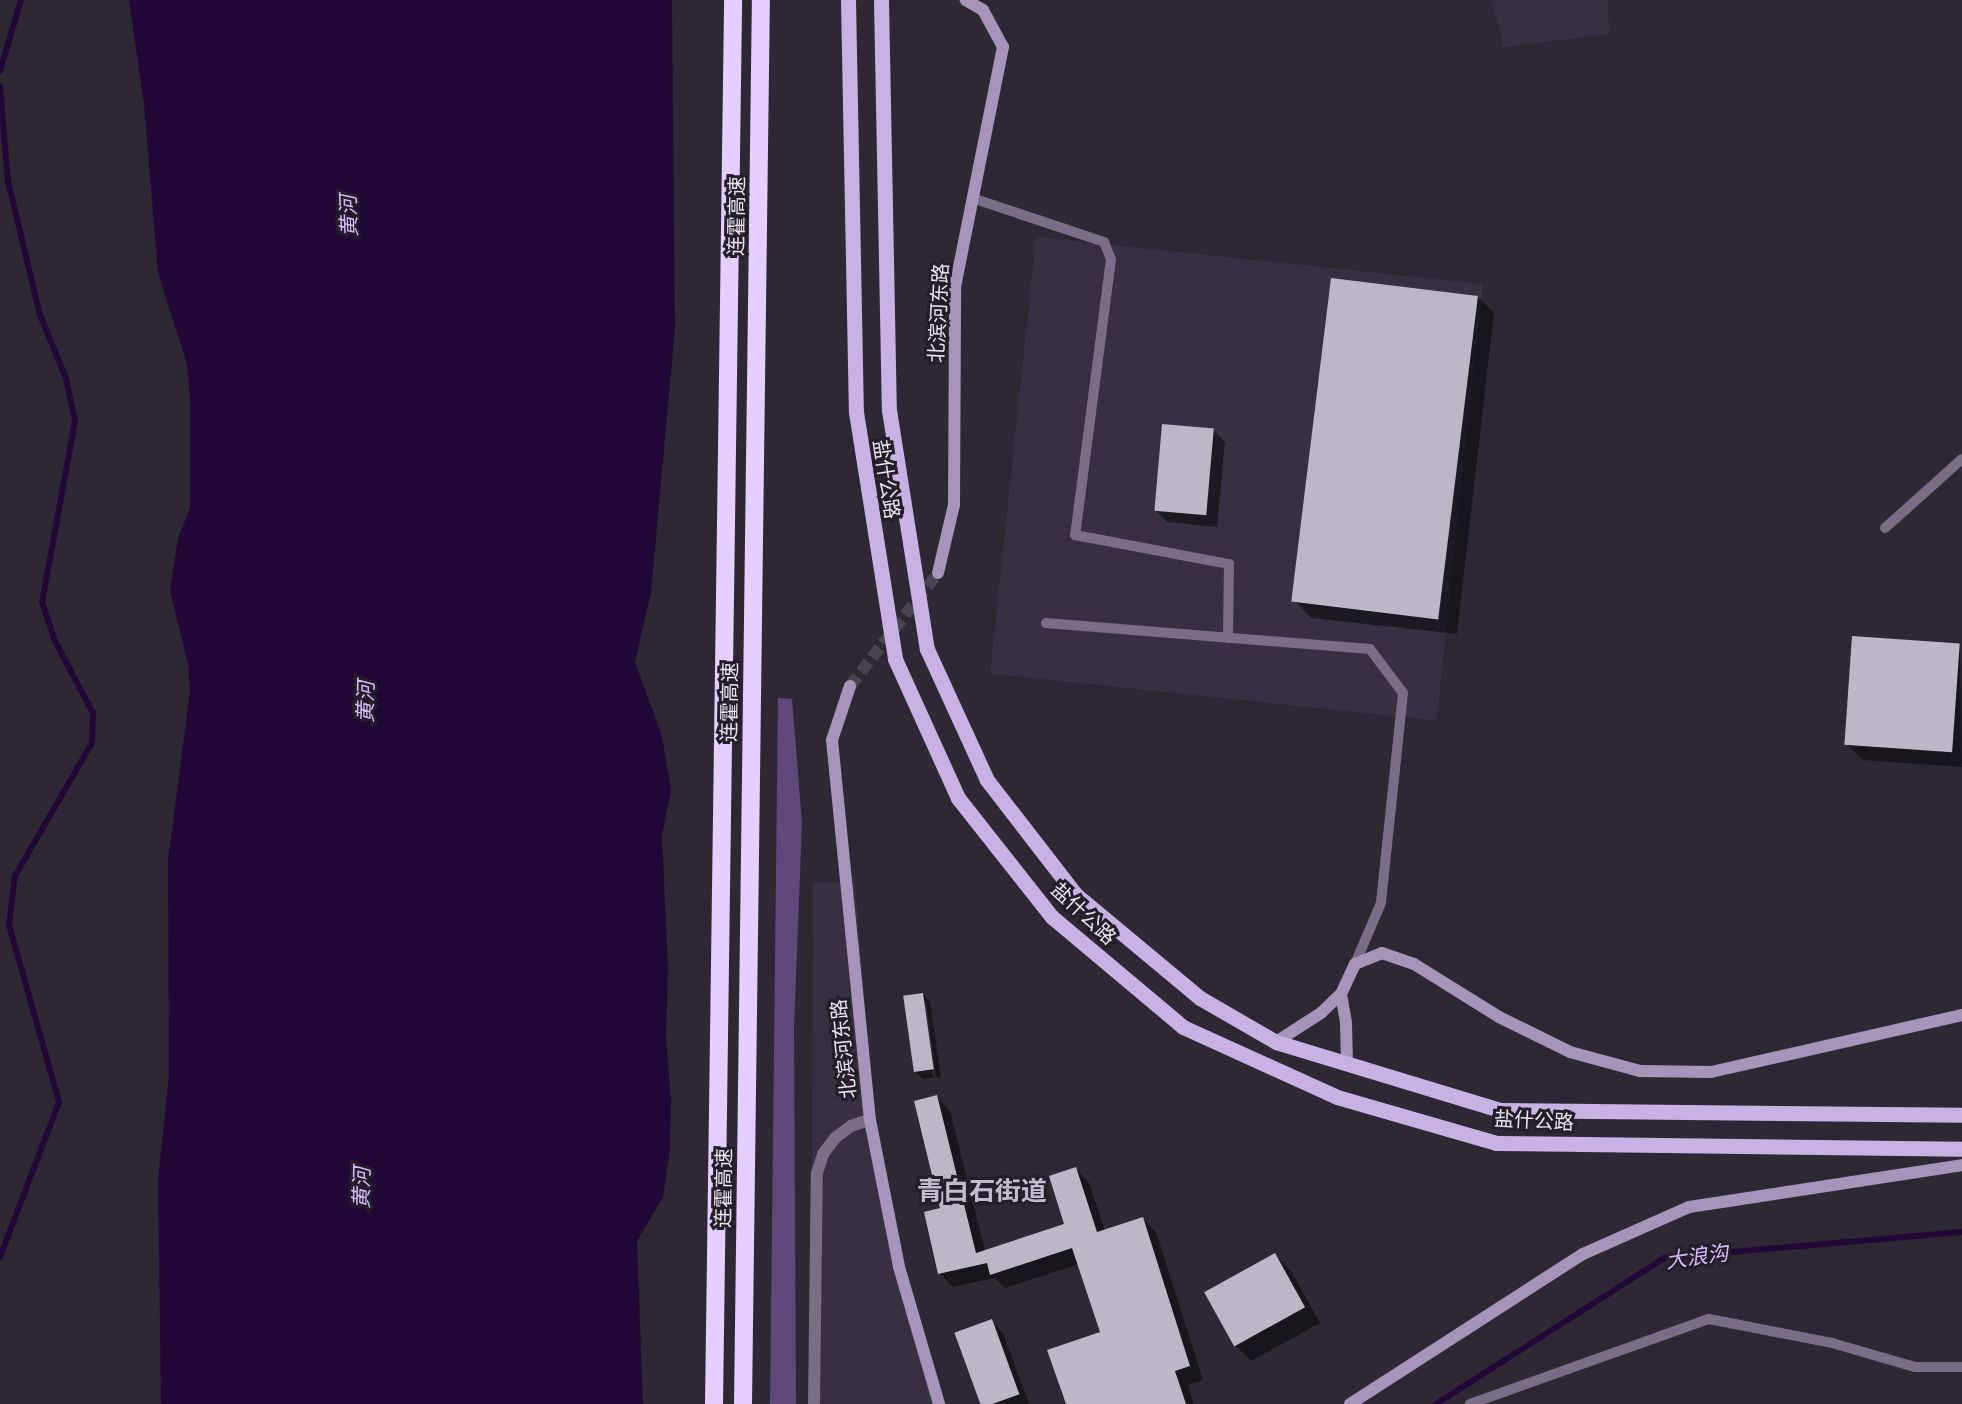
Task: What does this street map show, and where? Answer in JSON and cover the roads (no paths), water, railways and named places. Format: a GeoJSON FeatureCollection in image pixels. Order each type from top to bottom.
{"type":"FeatureCollection","features":[{"type":"Feature","properties":{"kind":"highway","name":"连霍高速"},"geometry":{"type":"LineString","coordinates":[[714,1404],[733,0]]}},
{"type":"Feature","properties":{"kind":"highway","name":"连霍高速"},"geometry":{"type":"LineString","coordinates":[[743,1404],[761,0]]}},
{"type":"Feature","properties":{"kind":"main road","name":"盐什公路"},"geometry":{"type":"LineString","coordinates":[[848,0],[856,412],[895,659],[958,798],[1052,917],[1183,1027],[1337,1097],[1496,1143],[1962,1149]]}},
{"type":"Feature","properties":{"kind":"main road","name":"盐什公路"},"geometry":{"type":"LineString","coordinates":[[881,0],[889,410],[927,650],[987,780],[1075,894],[1200,998],[1276,1042],[1500,1110],[1962,1116]]}},
{"type":"Feature","properties":{"kind":"street","name":"北滨河东路"},"geometry":{"type":"LineString","coordinates":[[938,573],[954,506],[955,287],[1003,47],[983,10],[966,0]]}},
{"type":"Feature","properties":{"kind":"street","name":"北滨河东路"},"geometry":{"type":"LineString","coordinates":[[850,686],[832,740],[870,1120],[899,1267],[939,1404]]}},
{"type":"Feature","properties":{"kind":"street"},"geometry":{"type":"LineString","coordinates":[[1276,1042],[1321,1013],[1341,994],[1355,964],[1382,953],[1414,964],[1499,1017],[1570,1052],[1640,1071],[1711,1072],[1962,1015]]}},
{"type":"Feature","properties":{"kind":"street"},"geometry":{"type":"LineString","coordinates":[[1341,994],[1346,1023],[1347,1065]]}},
{"type":"Feature","properties":{"kind":"street"},"geometry":{"type":"LineString","coordinates":[[814,1404],[817,1173],[823,1154],[835,1138],[851,1126],[870,1120]]}},
{"type":"Feature","properties":{"kind":"street"},"geometry":{"type":"LineString","coordinates":[[1350,1404],[1582,1254],[1689,1207],[1962,1165]]}},
{"type":"Feature","properties":{"kind":"lane"},"geometry":{"type":"LineString","coordinates":[[972,198],[1104,242],[1111,259],[1075,535],[1229,564],[1228,638]]}},
{"type":"Feature","properties":{"kind":"lane"},"geometry":{"type":"LineString","coordinates":[[1885,528],[1962,459]]}},
{"type":"Feature","properties":{"kind":"lane"},"geometry":{"type":"LineString","coordinates":[[1046,623],[1370,649],[1403,693],[1381,903],[1355,964]]}},
{"type":"Feature","properties":{"kind":"lane"},"geometry":{"type":"LineString","coordinates":[[1470,1404],[1709,1318],[1832,1343],[1915,1367],[1962,1367]]}},
{"type":"Feature","properties":{"kind":"water","name":"黄河"},"geometry":{"type":"Polygon","coordinates":[[[129,0],[672,0],[675,329],[651,593],[635,662],[662,736],[671,790],[662,836],[668,968],[666,1038],[671,1100],[670,1149],[663,1197],[637,1241],[643,1404],[161,1404],[158,1180],[169,1075],[168,861],[190,691],[188,664],[170,591],[178,538],[190,508],[190,399],[187,364],[158,273],[144,104],[129,0]]]}},
{"type":"Feature","properties":{"kind":"waterway"},"geometry":{"type":"LineString","coordinates":[[0,71],[21,0]]}},
{"type":"Feature","properties":{"kind":"waterway"},"geometry":{"type":"LineString","coordinates":[[0,86],[8,181],[40,315],[66,378],[75,421],[42,602],[55,641],[93,713],[92,743],[15,876],[9,925],[59,1102],[0,1257]]}},
{"type":"Feature","properties":{"kind":"waterway","name":"大浪沟"},"geometry":{"type":"LineString","coordinates":[[1436,1404],[1664,1258],[1962,1232]]}},
{"type":"Feature","properties":{"kind":"tunnel"},"geometry":{"type":"LineString","coordinates":[[850,686],[938,573]]}},
{"type":"Feature","properties":{"kind":"district","name":"青白石街道"},"geometry":{"type":"Point","coordinates":[982,1191]}}]}
